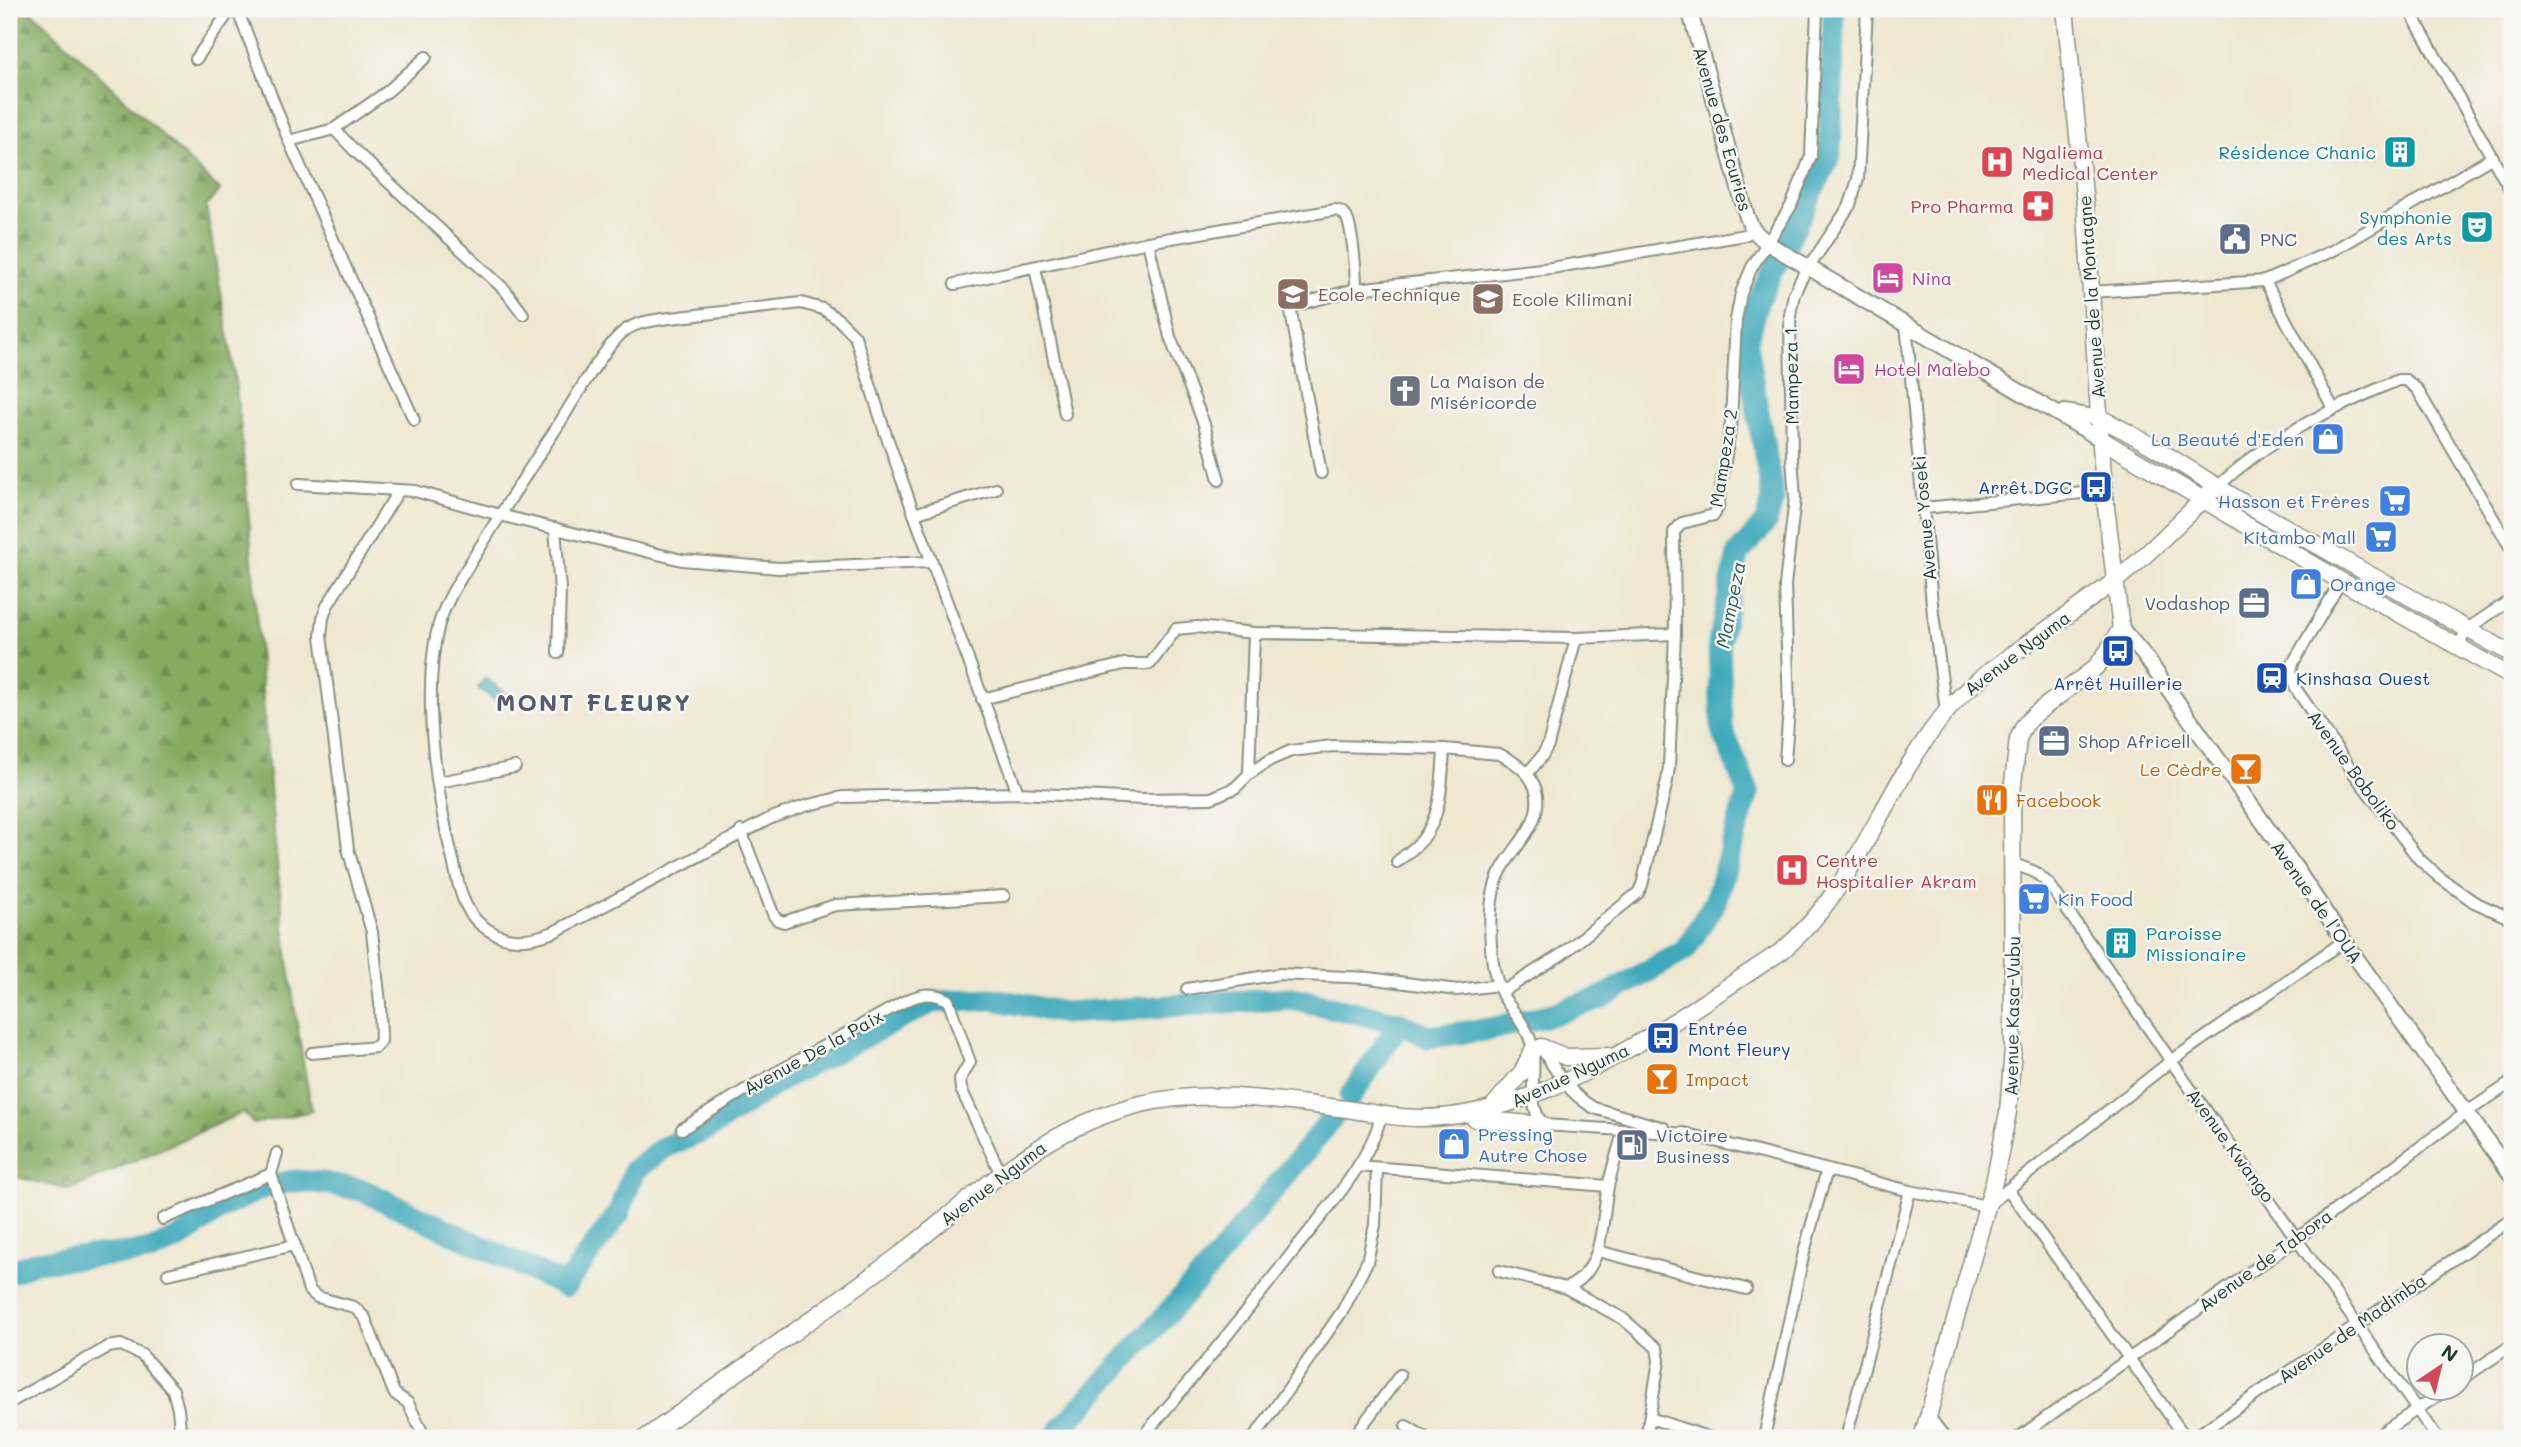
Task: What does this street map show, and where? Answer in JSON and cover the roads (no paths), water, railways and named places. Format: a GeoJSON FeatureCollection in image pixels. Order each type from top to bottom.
{"type":"FeatureCollection","features":[{"type":"Feature","properties":{"kind":"main road","name":"Avenue de la Montagne"},"geometry":{"type":"LineString","coordinates":[[2065,9],[2085,214],[2100,418]]}},
{"type":"Feature","properties":{"kind":"main road"},"geometry":{"type":"LineString","coordinates":[[2100,418],[2104,491],[2121,628]]}},
{"type":"Feature","properties":{"kind":"main road"},"geometry":{"type":"LineString","coordinates":[[2100,418],[2159,450],[2354,567],[2512,654]]}},
{"type":"Feature","properties":{"kind":"main road"},"geometry":{"type":"LineString","coordinates":[[2102,440],[2341,581],[2512,677]]}},
{"type":"Feature","properties":{"kind":"main road","name":"Avenue Nguma"},"geometry":{"type":"LineString","coordinates":[[645,1438],[898,1256],[1000,1174],[1058,1135],[1094,1119],[1142,1103],[1191,1097],[1245,1098],[1416,1118],[1456,1117],[1489,1111],[1563,1082],[1655,1034],[1782,951],[1800,935],[1818,916],[1844,880],[1908,769],[1946,711],[1982,676],[2114,582],[2217,487]]}},
{"type":"Feature","properties":{"kind":"main road","name":"Avenue Kasa-Vubu"},"geometry":{"type":"LineString","coordinates":[[1922,1438],[2000,1158],[2011,1087],[2014,864],[2012,793],[2018,739],[2034,715],[2096,667],[2121,628]]}},
{"type":"Feature","properties":{"kind":"main road"},"geometry":{"type":"LineString","coordinates":[[1489,1111],[1522,1072],[1535,1043],[1566,1057],[1614,1056]]}},
{"type":"Feature","properties":{"kind":"main road"},"geometry":{"type":"LineString","coordinates":[[1456,1117],[1543,1125]]}},
{"type":"Feature","properties":{"kind":"street"},"geometry":{"type":"LineString","coordinates":[[196,60],[231,9]]}},
{"type":"Feature","properties":{"kind":"street"},"geometry":{"type":"LineString","coordinates":[[237,9],[289,141],[414,420]]}},
{"type":"Feature","properties":{"kind":"street","name":"Avenue des Ecuries"},"geometry":{"type":"LineString","coordinates":[[1689,9],[1747,217],[1754,230],[1772,245],[2102,440]]}},
{"type":"Feature","properties":{"kind":"street","name":"Mampeza 2"},"geometry":{"type":"LineString","coordinates":[[1503,993],[1562,954],[1638,893],[1642,885],[1667,781],[1675,634],[1674,532],[1682,523],[1714,515],[1717,508],[1731,422],[1736,320],[1741,293],[1752,267],[1772,245],[1811,156],[1817,9]]}},
{"type":"Feature","properties":{"kind":"street","name":"Mampeza 1"},"geometry":{"type":"LineString","coordinates":[[1785,760],[1789,709],[1785,585],[1795,498],[1790,315],[1794,294],[1807,265],[1850,205],[1858,179],[1861,167],[1867,9]]}},
{"type":"Feature","properties":{"kind":"street"},"geometry":{"type":"LineString","coordinates":[[2409,9],[2512,193]]}},
{"type":"Feature","properties":{"kind":"street"},"geometry":{"type":"LineString","coordinates":[[289,141],[334,130],[388,91],[426,57]]}},
{"type":"Feature","properties":{"kind":"street"},"geometry":{"type":"LineString","coordinates":[[334,130],[505,290],[523,314]]}},
{"type":"Feature","properties":{"kind":"street"},"geometry":{"type":"LineString","coordinates":[[2090,292],[2265,281],[2333,250],[2493,157]]}},
{"type":"Feature","properties":{"kind":"street"},"geometry":{"type":"LineString","coordinates":[[955,284],[1148,242],[1335,210],[1342,212],[1347,218],[1356,289]]}},
{"type":"Feature","properties":{"kind":"street"},"geometry":{"type":"LineString","coordinates":[[1321,473],[1290,307],[1356,289],[1551,268],[1745,235],[1754,230]]}},
{"type":"Feature","properties":{"kind":"street"},"geometry":{"type":"LineString","coordinates":[[1148,242],[1170,337],[1204,424],[1219,480]]}},
{"type":"Feature","properties":{"kind":"street"},"geometry":{"type":"LineString","coordinates":[[1035,267],[1065,414]]}},
{"type":"Feature","properties":{"kind":"street"},"geometry":{"type":"LineString","coordinates":[[2265,281],[2333,408]]}},
{"type":"Feature","properties":{"kind":"street"},"geometry":{"type":"LineString","coordinates":[[1018,793],[914,514],[855,336],[823,309],[801,303],[662,319],[642,323],[625,331],[613,342],[577,396],[450,596],[434,646],[432,706],[442,819],[468,909],[479,923],[492,931],[518,940],[531,940],[554,932],[741,831],[805,806],[842,797],[1018,793],[1211,798],[1235,788],[1249,774],[1270,760],[1291,751],[1333,746],[1499,754],[1514,761],[1528,773],[1536,795],[1537,807],[1532,822],[1502,869],[1492,898],[1492,948],[1503,993],[1563,1082],[1583,1102],[1594,1108],[1688,1135],[1910,1191],[1987,1206],[2171,1061],[2344,942]]}},
{"type":"Feature","properties":{"kind":"street","name":"Avenue Yoseki"},"geometry":{"type":"LineString","coordinates":[[1906,324],[1933,614],[1946,711]]}},
{"type":"Feature","properties":{"kind":"street"},"geometry":{"type":"LineString","coordinates":[[2217,487],[2259,451],[2333,408],[2398,380],[2406,380],[2412,383],[2512,550]]}},
{"type":"Feature","properties":{"kind":"street","name":"Avenue des Ecuries"},"geometry":{"type":"LineString","coordinates":[[2047,407],[2080,416],[2100,418]]}},
{"type":"Feature","properties":{"kind":"street"},"geometry":{"type":"LineString","coordinates":[[298,484],[415,491],[682,560],[779,568],[932,562]]}},
{"type":"Feature","properties":{"kind":"street"},"geometry":{"type":"LineString","coordinates":[[914,514],[996,489]]}},
{"type":"Feature","properties":{"kind":"street"},"geometry":{"type":"LineString","coordinates":[[312,1053],[376,1047],[381,1041],[380,1003],[372,932],[348,849],[321,636],[327,606],[399,490]]}},
{"type":"Feature","properties":{"kind":"street"},"geometry":{"type":"LineString","coordinates":[[1924,508],[2104,491]]}},
{"type":"Feature","properties":{"kind":"street"},"geometry":{"type":"LineString","coordinates":[[555,528],[560,590],[558,653]]}},
{"type":"Feature","properties":{"kind":"street","name":"Avenue Boboliko"},"geometry":{"type":"LineString","coordinates":[[2341,581],[2293,663],[2291,671],[2296,689],[2355,775],[2419,859],[2474,902],[2512,919]]}},
{"type":"Feature","properties":{"kind":"street"},"geometry":{"type":"LineString","coordinates":[[2458,647],[2467,629],[2512,598]]}},
{"type":"Feature","properties":{"kind":"street"},"geometry":{"type":"LineString","coordinates":[[982,699],[1124,664],[1150,664],[1176,629],[1197,627],[1254,632],[1576,638],[1675,634]]}},
{"type":"Feature","properties":{"kind":"street","name":"Avenue de l’OUA"},"geometry":{"type":"LineString","coordinates":[[2121,628],[2144,655],[2344,942],[2512,1176]]}},
{"type":"Feature","properties":{"kind":"street"},"geometry":{"type":"LineString","coordinates":[[1249,774],[1254,632]]}},
{"type":"Feature","properties":{"kind":"street"},"geometry":{"type":"LineString","coordinates":[[1528,773],[1548,745],[1576,638]]}},
{"type":"Feature","properties":{"kind":"street"},"geometry":{"type":"LineString","coordinates":[[1397,862],[1423,839],[1435,812],[1440,793],[1444,750]]}},
{"type":"Feature","properties":{"kind":"street"},"geometry":{"type":"LineString","coordinates":[[439,782],[515,767]]}},
{"type":"Feature","properties":{"kind":"street"},"geometry":{"type":"LineString","coordinates":[[741,831],[774,916],[784,922],[835,905],[1004,896]]}},
{"type":"Feature","properties":{"kind":"street","name":"Avenue Kwango"},"geometry":{"type":"LineString","coordinates":[[2014,864],[2035,872],[2049,884],[2437,1438]]}},
{"type":"Feature","properties":{"kind":"street"},"geometry":{"type":"LineString","coordinates":[[1187,989],[1279,974],[1369,978],[1457,990],[1503,993]]}},
{"type":"Feature","properties":{"kind":"street","name":"Avenue De la Paix"},"geometry":{"type":"LineString","coordinates":[[682,1129],[745,1090],[922,993],[949,1003],[970,1062],[960,1079],[961,1089],[1000,1174]]}},
{"type":"Feature","properties":{"kind":"street"},"geometry":{"type":"LineString","coordinates":[[1535,1043],[1533,1094],[1535,1114],[1543,1125],[1688,1135]]}},
{"type":"Feature","properties":{"kind":"street","name":"Avenue de Tabora"},"geometry":{"type":"LineString","coordinates":[[2018,1438],[2512,1082]]}},
{"type":"Feature","properties":{"kind":"street"},"geometry":{"type":"LineString","coordinates":[[1141,1438],[1197,1374],[1358,1166],[1374,1138],[1381,1115]]}},
{"type":"Feature","properties":{"kind":"street"},"geometry":{"type":"LineString","coordinates":[[1566,1288],[1582,1279],[1598,1251],[1608,1186],[1624,1129]]}},
{"type":"Feature","properties":{"kind":"street"},"geometry":{"type":"LineString","coordinates":[[277,1153],[273,1178],[312,1294],[354,1307],[365,1318],[394,1393],[408,1403],[425,1438]]}},
{"type":"Feature","properties":{"kind":"street"},"geometry":{"type":"LineString","coordinates":[[1358,1166],[1608,1186]]}},
{"type":"Feature","properties":{"kind":"street"},"geometry":{"type":"LineString","coordinates":[[1254,1438],[1343,1310],[1367,1262],[1375,1225],[1377,1168]]}},
{"type":"Feature","properties":{"kind":"street"},"geometry":{"type":"LineString","coordinates":[[1764,1438],[1804,1252],[1827,1170]]}},
{"type":"Feature","properties":{"kind":"street"},"geometry":{"type":"LineString","coordinates":[[163,1219],[273,1178]]}},
{"type":"Feature","properties":{"kind":"street"},"geometry":{"type":"LineString","coordinates":[[2008,1189],[2186,1438]]}},
{"type":"Feature","properties":{"kind":"street"},"geometry":{"type":"LineString","coordinates":[[1846,1438],[1910,1191]]}},
{"type":"Feature","properties":{"kind":"street","name":"Avenue de Madimba"},"geometry":{"type":"LineString","coordinates":[[2193,1438],[2512,1219]]}},
{"type":"Feature","properties":{"kind":"street"},"geometry":{"type":"LineString","coordinates":[[169,1274],[295,1245]]}},
{"type":"Feature","properties":{"kind":"street"},"geometry":{"type":"LineString","coordinates":[[1598,1251],[1746,1289]]}},
{"type":"Feature","properties":{"kind":"street"},"geometry":{"type":"LineString","coordinates":[[1499,1270],[1566,1288],[1622,1318],[1657,1348],[1659,1361],[1646,1438]]}},
{"type":"Feature","properties":{"kind":"street"},"geometry":{"type":"LineString","coordinates":[[9,1403],[108,1347],[121,1345],[142,1355],[173,1390],[181,1438]]}},
{"type":"Feature","properties":{"kind":"street"},"geometry":{"type":"LineString","coordinates":[[2476,1369],[2512,1345]]}},
{"type":"Feature","properties":{"kind":"street"},"geometry":{"type":"LineString","coordinates":[[1353,1438],[1400,1376]]}},
{"type":"Feature","properties":{"kind":"street"},"geometry":{"type":"LineString","coordinates":[[2374,1438],[2428,1402]]}},
{"type":"Feature","properties":{"kind":"street"},"geometry":{"type":"LineString","coordinates":[[1928,1415],[1945,1438]]}},
{"type":"Feature","properties":{"kind":"street"},"geometry":{"type":"LineString","coordinates":[[1650,1418],[1710,1438]]}},
{"type":"Feature","properties":{"kind":"street"},"geometry":{"type":"LineString","coordinates":[[1406,1426],[1426,1438]]}},
{"type":"Feature","properties":{"kind":"water"},"geometry":{"type":"Polygon","coordinates":[[[485,678],[506,693],[499,703],[478,688],[485,678]]]}},
{"type":"Feature","properties":{"kind":"waterway","name":"Mampeza"},"geometry":{"type":"LineString","coordinates":[[9,1273],[35,1262],[150,1251],[180,1238],[222,1207],[266,1186],[294,1181],[362,1190],[565,1286],[619,1213],[634,1170],[665,1147],[706,1130],[787,1076],[932,1002],[993,999],[1064,1013],[1292,998],[1400,1023],[1428,1037],[1491,1029],[1553,1014],[1603,997],[1685,950],[1715,902],[1748,792],[1722,729],[1719,643],[1738,554],[1766,522],[1773,499],[1746,344],[1756,305],[1830,155],[1834,9]]}},
{"type":"Feature","properties":{"kind":"waterway"},"geometry":{"type":"LineString","coordinates":[[1351,1096],[1400,1023]]}},
{"type":"Feature","properties":{"kind":"waterway"},"geometry":{"type":"LineString","coordinates":[[1056,1438],[1061,1429],[1208,1269],[1334,1116]]}},
{"type":"Feature","properties":{"kind":"place","name":"Résidence Chanic"},"geometry":{"type":"Point","coordinates":[2400,152]}},
{"type":"Feature","properties":{"kind":"place","name":"Ngaliema Medical Center"},"geometry":{"type":"Point","coordinates":[1997,162]}},
{"type":"Feature","properties":{"kind":"place","name":"Pro Pharma"},"geometry":{"type":"Point","coordinates":[2038,206]}},
{"type":"Feature","properties":{"kind":"place","name":"Symphonie des Arts"},"geometry":{"type":"Point","coordinates":[2477,227]}},
{"type":"Feature","properties":{"kind":"place","name":"PNC"},"geometry":{"type":"Point","coordinates":[2235,239]}},
{"type":"Feature","properties":{"kind":"place","name":"Nina"},"geometry":{"type":"Point","coordinates":[1888,278]}},
{"type":"Feature","properties":{"kind":"place","name":"Ecole Technique"},"geometry":{"type":"Point","coordinates":[1293,294]}},
{"type":"Feature","properties":{"kind":"place","name":"Ecole Kilimani"},"geometry":{"type":"Point","coordinates":[1488,299]}},
{"type":"Feature","properties":{"kind":"place","name":"Hotel Malebo"},"geometry":{"type":"Point","coordinates":[1849,369]}},
{"type":"Feature","properties":{"kind":"place","name":"La Maison de Miséricorde"},"geometry":{"type":"Point","coordinates":[1405,391]}},
{"type":"Feature","properties":{"kind":"place","name":"La Beauté d'Eden"},"geometry":{"type":"Point","coordinates":[2328,439]}},
{"type":"Feature","properties":{"kind":"place","name":"Arrêt DGC"},"geometry":{"type":"Point","coordinates":[2096,487]}},
{"type":"Feature","properties":{"kind":"place","name":"Hasson et Frères"},"geometry":{"type":"Point","coordinates":[2395,501]}},
{"type":"Feature","properties":{"kind":"place","name":"Kitambo Mall"},"geometry":{"type":"Point","coordinates":[2381,537]}},
{"type":"Feature","properties":{"kind":"place","name":"Orange"},"geometry":{"type":"Point","coordinates":[2306,584]}},
{"type":"Feature","properties":{"kind":"place","name":"Vodashop"},"geometry":{"type":"Point","coordinates":[2254,603]}},
{"type":"Feature","properties":{"kind":"place","name":"Arrêt Huillerie"},"geometry":{"type":"Point","coordinates":[2118,651]}},
{"type":"Feature","properties":{"kind":"place","name":"Kinshasa Ouest"},"geometry":{"type":"Point","coordinates":[2272,678]}},
{"type":"Feature","properties":{"kind":"place","name":"Shop Africell"},"geometry":{"type":"Point","coordinates":[2054,741]}},
{"type":"Feature","properties":{"kind":"place","name":"Le Cèdre"},"geometry":{"type":"Point","coordinates":[2246,769]}},
{"type":"Feature","properties":{"kind":"place","name":"Facebook"},"geometry":{"type":"Point","coordinates":[1992,800]}},
{"type":"Feature","properties":{"kind":"place","name":"Centre Hospitalier Akram"},"geometry":{"type":"Point","coordinates":[1792,870]}},
{"type":"Feature","properties":{"kind":"place","name":"Kin Food"},"geometry":{"type":"Point","coordinates":[2034,899]}},
{"type":"Feature","properties":{"kind":"place","name":"Paroisse Missionaire"},"geometry":{"type":"Point","coordinates":[2121,943]}},
{"type":"Feature","properties":{"kind":"place","name":"Entrée Mont Fleury"},"geometry":{"type":"Point","coordinates":[1663,1038]}},
{"type":"Feature","properties":{"kind":"place","name":"Impact"},"geometry":{"type":"Point","coordinates":[1662,1079]}},
{"type":"Feature","properties":{"kind":"place","name":"Pressing Autre Chose"},"geometry":{"type":"Point","coordinates":[1454,1144]}},
{"type":"Feature","properties":{"kind":"place","name":"Victoire Business"},"geometry":{"type":"Point","coordinates":[1632,1145]}},
{"type":"Feature","properties":{"kind":"district","name":"MONT FLEURY"},"geometry":{"type":"Point","coordinates":[594,701]}}]}
